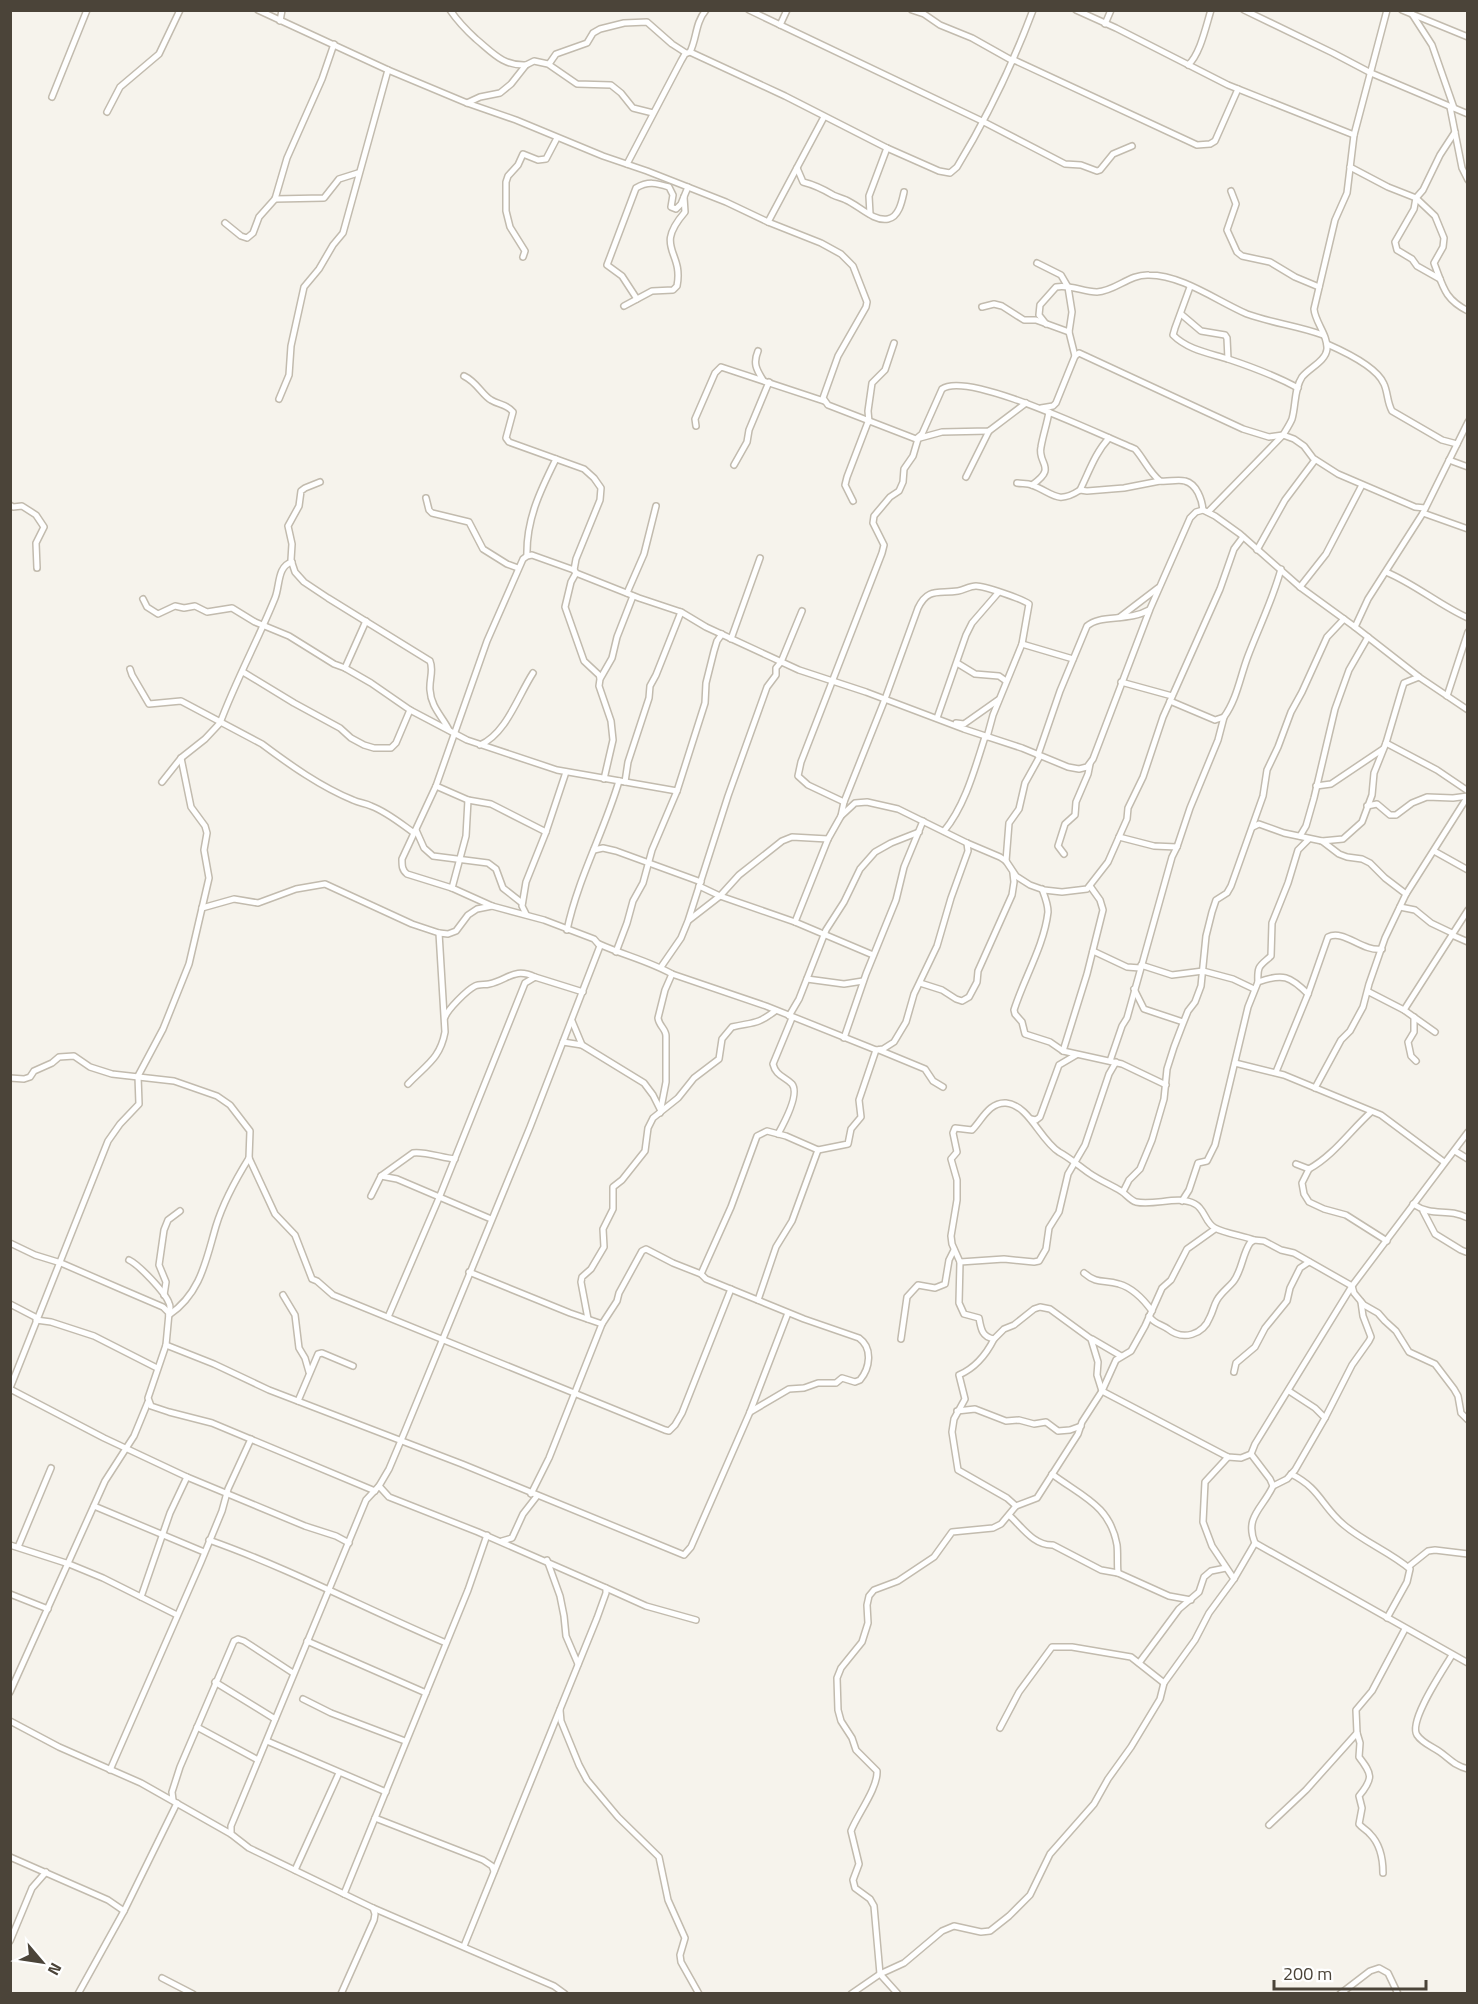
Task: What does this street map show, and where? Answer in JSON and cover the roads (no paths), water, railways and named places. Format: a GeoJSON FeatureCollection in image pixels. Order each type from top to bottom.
{"type":"FeatureCollection","features":[{"type":"Feature","properties":{"kind":"street"},"geometry":{"type":"LineString","coordinates":[[52,97],[87,10]]}},
{"type":"Feature","properties":{"kind":"street"},"geometry":{"type":"LineString","coordinates":[[107,112],[120,87],[159,54],[180,10]]}},
{"type":"Feature","properties":{"kind":"street"},"geometry":{"type":"LineString","coordinates":[[258,10],[388,70],[467,103],[726,202],[841,254],[853,266],[866,297],[866,307],[838,356],[824,401]]}},
{"type":"Feature","properties":{"kind":"street"},"geometry":{"type":"LineString","coordinates":[[280,21],[282,10]]}},
{"type":"Feature","properties":{"kind":"street"},"geometry":{"type":"LineString","coordinates":[[450,10],[466,31],[496,56],[515,65],[526,65]]}},
{"type":"Feature","properties":{"kind":"street"},"geometry":{"type":"LineString","coordinates":[[627,164],[694,43],[698,22],[706,10]]}},
{"type":"Feature","properties":{"kind":"street"},"geometry":{"type":"LineString","coordinates":[[749,10],[1065,164],[1100,170],[1113,154],[1132,146]]}},
{"type":"Feature","properties":{"kind":"street"},"geometry":{"type":"LineString","coordinates":[[780,25],[787,10]]}},
{"type":"Feature","properties":{"kind":"street"},"geometry":{"type":"LineString","coordinates":[[912,10],[1197,145],[1210,144],[1215,141],[1238,89]]}},
{"type":"Feature","properties":{"kind":"street"},"geometry":{"type":"LineString","coordinates":[[549,64],[556,54],[587,43],[597,31],[624,23],[647,22],[672,44],[785,96],[887,148],[947,174],[957,167],[984,123],[1014,60],[1033,10]]}},
{"type":"Feature","properties":{"kind":"street"},"geometry":{"type":"LineString","coordinates":[[1076,10],[1238,89],[1354,135]]}},
{"type":"Feature","properties":{"kind":"street"},"geometry":{"type":"LineString","coordinates":[[1105,24],[1111,10]]}},
{"type":"Feature","properties":{"kind":"street"},"geometry":{"type":"LineString","coordinates":[[1188,65],[1202,40],[1211,10]]}},
{"type":"Feature","properties":{"kind":"street"},"geometry":{"type":"LineString","coordinates":[[1244,10],[1371,73],[1467,114]]}},
{"type":"Feature","properties":{"kind":"street"},"geometry":{"type":"LineString","coordinates":[[1064,854],[1058,846],[1065,824],[1075,815],[1076,802],[1121,682],[1190,518],[1196,512],[1206,511],[1266,455],[1283,435],[1291,421],[1303,375],[1325,354],[1326,344],[1314,316],[1314,309],[1335,220],[1347,193],[1354,135],[1387,10]]}},
{"type":"Feature","properties":{"kind":"street"},"geometry":{"type":"LineString","coordinates":[[1402,10],[1467,38]]}},
{"type":"Feature","properties":{"kind":"street"},"geometry":{"type":"LineString","coordinates":[[1412,14],[1432,45],[1452,107],[1462,168],[1467,180]]}},
{"type":"Feature","properties":{"kind":"street"},"geometry":{"type":"LineString","coordinates":[[225,224],[247,238],[254,233],[262,213],[275,199],[287,158],[322,80],[334,44]]}},
{"type":"Feature","properties":{"kind":"street"},"geometry":{"type":"LineString","coordinates":[[467,103],[500,93],[511,84],[526,65],[534,61],[549,64],[577,84],[611,85],[633,108],[653,114]]}},
{"type":"Feature","properties":{"kind":"street"},"geometry":{"type":"LineString","coordinates":[[279,399],[289,375],[291,346],[304,287],[343,233],[388,70]]}},
{"type":"Feature","properties":{"kind":"street"},"geometry":{"type":"LineString","coordinates":[[768,222],[824,117]]}},
{"type":"Feature","properties":{"kind":"street"},"geometry":{"type":"LineString","coordinates":[[1440,279],[1424,271],[1397,250],[1395,242],[1414,209],[1416,198],[1423,190],[1440,155],[1455,132]]}},
{"type":"Feature","properties":{"kind":"street"},"geometry":{"type":"LineString","coordinates":[[523,257],[525,251],[510,227],[506,211],[506,182],[508,176],[519,165],[523,154],[538,160],[546,159],[557,138]]}},
{"type":"Feature","properties":{"kind":"street"},"geometry":{"type":"LineString","coordinates":[[870,214],[869,196],[887,148]]}},
{"type":"Feature","properties":{"kind":"street"},"geometry":{"type":"LineString","coordinates":[[1350,167],[1388,187],[1416,198],[1435,216],[1444,238],[1443,247],[1434,263],[1449,298],[1467,311]]}},
{"type":"Feature","properties":{"kind":"street"},"geometry":{"type":"LineString","coordinates":[[797,168],[803,182],[820,186],[834,196],[847,200],[860,210],[887,220],[900,206],[904,192]]}},
{"type":"Feature","properties":{"kind":"street"},"geometry":{"type":"LineString","coordinates":[[275,199],[324,198],[339,179],[358,173]]}},
{"type":"Feature","properties":{"kind":"street"},"geometry":{"type":"LineString","coordinates":[[637,299],[622,276],[607,265],[636,188],[654,182],[669,187],[673,195],[671,207],[679,209],[688,187]]}},
{"type":"Feature","properties":{"kind":"street"},"geometry":{"type":"LineString","coordinates":[[1231,191],[1236,204],[1227,230],[1237,252],[1242,256],[1270,262],[1295,277],[1319,287]]}},
{"type":"Feature","properties":{"kind":"street"},"geometry":{"type":"LineString","coordinates":[[624,306],[652,291],[673,290],[677,286],[677,267],[669,242],[674,223],[685,212],[684,196]]}},
{"type":"Feature","properties":{"kind":"street"},"geometry":{"type":"LineString","coordinates":[[1037,263],[1061,275],[1068,287],[1072,312],[1069,332],[1075,356],[1056,403],[1053,406],[1038,408]]}},
{"type":"Feature","properties":{"kind":"street"},"geometry":{"type":"LineString","coordinates":[[1046,324],[1039,315],[1040,305],[1056,287],[1095,292],[1109,290],[1128,279],[1149,275],[1176,281],[1250,315],[1323,335]]}},
{"type":"Feature","properties":{"kind":"street"},"geometry":{"type":"LineString","coordinates":[[1190,287],[1173,335],[1177,339],[1199,351],[1228,359],[1298,388]]}},
{"type":"Feature","properties":{"kind":"street"},"geometry":{"type":"LineString","coordinates":[[982,307],[994,304],[1002,306],[1024,320],[1036,320],[1069,332]]}},
{"type":"Feature","properties":{"kind":"street"},"geometry":{"type":"LineString","coordinates":[[1181,314],[1191,325],[1201,331],[1225,335],[1228,359]]}},
{"type":"Feature","properties":{"kind":"street"},"geometry":{"type":"LineString","coordinates":[[853,501],[845,485],[847,477],[869,422],[868,411],[872,383],[885,370],[894,343]]}},
{"type":"Feature","properties":{"kind":"street"},"geometry":{"type":"LineString","coordinates":[[1326,344],[1347,353],[1378,375],[1384,384],[1388,404],[1392,411],[1442,440],[1457,444]]}},
{"type":"Feature","properties":{"kind":"street"},"geometry":{"type":"LineString","coordinates":[[758,351],[754,365],[766,381]]}},
{"type":"Feature","properties":{"kind":"street"},"geometry":{"type":"LineString","coordinates":[[1075,356],[1079,353],[1244,429],[1269,437],[1283,435],[1294,438],[1315,460],[1338,474],[1467,529]]}},
{"type":"Feature","properties":{"kind":"street"},"geometry":{"type":"LineString","coordinates":[[696,426],[695,419],[715,373],[721,367],[824,401],[869,422],[912,438],[942,432],[989,431]]}},
{"type":"Feature","properties":{"kind":"street"},"geometry":{"type":"LineString","coordinates":[[464,376],[470,379],[487,397],[510,407],[513,412],[506,434],[509,442],[589,473],[602,492],[571,582],[565,607],[584,661],[599,675],[600,686],[611,721],[613,740],[604,779]]}},
{"type":"Feature","properties":{"kind":"street"},"geometry":{"type":"LineString","coordinates":[[734,465],[747,442],[766,381]]}},
{"type":"Feature","properties":{"kind":"street"},"geometry":{"type":"LineString","coordinates":[[844,802],[808,785],[798,777],[801,762],[882,553],[884,545],[873,523],[874,516],[890,497],[899,491],[903,482],[904,469],[913,456],[937,395],[946,386],[974,387],[1026,403],[1135,449],[1146,461],[1151,474],[1160,481]]}},
{"type":"Feature","properties":{"kind":"street"},"geometry":{"type":"LineString","coordinates":[[966,477],[989,431],[1026,403]]}},
{"type":"Feature","properties":{"kind":"street"},"geometry":{"type":"LineString","coordinates":[[1032,485],[1043,476],[1045,469],[1040,449],[1049,412]]}},
{"type":"Feature","properties":{"kind":"street"},"geometry":{"type":"LineString","coordinates":[[1355,627],[1368,599],[1424,510],[1467,422]]}},
{"type":"Feature","properties":{"kind":"street"},"geometry":{"type":"LineString","coordinates":[[1017,483],[1032,485],[1066,498],[1080,490],[1090,467],[1109,438]]}},
{"type":"Feature","properties":{"kind":"street"},"geometry":{"type":"LineString","coordinates":[[556,459],[531,516],[531,528],[527,537],[527,556],[518,568],[487,641],[436,786],[402,859],[403,870],[407,874],[452,888],[492,906],[544,920],[594,939],[616,952],[661,967],[672,974],[878,1050],[925,1069],[933,1081],[943,1087]]}},
{"type":"Feature","properties":{"kind":"street"},"geometry":{"type":"LineString","coordinates":[[1257,550],[1285,500],[1315,460]]}},
{"type":"Feature","properties":{"kind":"street"},"geometry":{"type":"LineString","coordinates":[[1449,460],[1467,467]]}},
{"type":"Feature","properties":{"kind":"street"},"geometry":{"type":"LineString","coordinates":[[1080,490],[1124,488],[1160,481],[1185,481],[1193,486],[1202,499],[1206,511],[1243,537],[1300,587],[1419,677],[1467,710]]}},
{"type":"Feature","properties":{"kind":"street"},"geometry":{"type":"LineString","coordinates":[[320,482],[301,491],[299,506],[288,526],[292,544],[291,562],[295,572],[304,582],[430,661],[432,664],[429,687],[432,705],[453,733]]}},
{"type":"Feature","properties":{"kind":"street"},"geometry":{"type":"LineString","coordinates":[[1300,587],[1326,554],[1362,485]]}},
{"type":"Feature","properties":{"kind":"street"},"geometry":{"type":"LineString","coordinates":[[426,498],[432,513],[469,522],[483,549],[518,568]]}},
{"type":"Feature","properties":{"kind":"street"},"geometry":{"type":"LineString","coordinates":[[10,505],[22,506],[36,515],[44,527],[36,543],[37,568]]}},
{"type":"Feature","properties":{"kind":"street"},"geometry":{"type":"LineString","coordinates":[[627,593],[644,554],[656,506]]}},
{"type":"Feature","properties":{"kind":"street"},"geometry":{"type":"LineString","coordinates":[[1013,873],[1042,890],[1076,891],[1090,886],[1108,862],[1171,698],[1220,589],[1234,549],[1243,537]]}},
{"type":"Feature","properties":{"kind":"street"},"geometry":{"type":"LineString","coordinates":[[527,556],[532,555],[633,596],[681,612],[731,639],[799,670],[960,725],[999,699]]}},
{"type":"Feature","properties":{"kind":"street"},"geometry":{"type":"LineString","coordinates":[[731,639],[760,558]]}},
{"type":"Feature","properties":{"kind":"street"},"geometry":{"type":"LineString","coordinates":[[162,782],[181,758],[205,739],[220,723],[276,596],[282,569],[291,562]]}},
{"type":"Feature","properties":{"kind":"street"},"geometry":{"type":"LineString","coordinates":[[960,1262],[1004,1259],[1039,1261],[1046,1249],[1050,1228],[1059,1212],[1064,1188],[1075,1161],[1085,1145],[1113,1062],[1172,857],[1218,740],[1224,717],[1235,695],[1247,658],[1275,591],[1281,569]]}},
{"type":"Feature","properties":{"kind":"street"},"geometry":{"type":"LineString","coordinates":[[1386,572],[1467,618]]}},
{"type":"Feature","properties":{"kind":"street"},"geometry":{"type":"LineString","coordinates":[[795,921],[828,839],[841,816],[844,802],[922,599],[928,594],[958,591],[973,585],[1029,604],[1022,644],[964,794],[951,823],[944,831]]}},
{"type":"Feature","properties":{"kind":"street"},"geometry":{"type":"LineString","coordinates":[[1118,619],[1160,587]]}},
{"type":"Feature","properties":{"kind":"street"},"geometry":{"type":"LineString","coordinates":[[937,717],[966,635],[972,623],[998,593]]}},
{"type":"Feature","properties":{"kind":"street"},"geometry":{"type":"LineString","coordinates":[[600,679],[612,658],[617,637],[633,596]]}},
{"type":"Feature","properties":{"kind":"street"},"geometry":{"type":"LineString","coordinates":[[143,599],[147,607],[159,614],[175,606],[184,608],[195,606],[207,612],[232,608],[262,625],[289,636],[334,664],[345,668],[410,710],[480,746],[566,772],[677,791]]}},
{"type":"Feature","properties":{"kind":"street"},"geometry":{"type":"LineString","coordinates":[[920,983],[942,990],[956,999],[969,998],[977,982],[978,971],[1012,895],[1013,873],[1006,861],[1009,823],[1019,809],[1025,783],[1039,755],[1060,691],[1087,626],[1099,619],[1118,619],[1140,615],[1150,609]]}},
{"type":"Feature","properties":{"kind":"street"},"geometry":{"type":"LineString","coordinates":[[567,930],[577,893],[622,782],[649,698],[650,686],[681,612]]}},
{"type":"Feature","properties":{"kind":"street"},"geometry":{"type":"LineString","coordinates":[[661,967],[681,938],[688,921],[728,795],[767,687],[776,675],[776,668],[781,662],[802,612]]}},
{"type":"Feature","properties":{"kind":"street"},"geometry":{"type":"LineString","coordinates":[[1123,1192],[1129,1180],[1140,1170],[1158,1120],[1167,1069],[1183,1022],[1195,1002],[1203,971],[1206,936],[1216,900],[1227,893],[1231,886],[1253,827],[1265,787],[1267,770],[1291,711],[1327,636],[1344,619]]}},
{"type":"Feature","properties":{"kind":"street"},"geometry":{"type":"LineString","coordinates":[[345,668],[366,621]]}},
{"type":"Feature","properties":{"kind":"street"},"geometry":{"type":"LineString","coordinates":[[1447,696],[1467,632]]}},
{"type":"Feature","properties":{"kind":"street"},"geometry":{"type":"LineString","coordinates":[[616,952],[633,901],[643,883],[652,850],[677,791],[705,703],[706,683],[714,651],[722,634]]}},
{"type":"Feature","properties":{"kind":"street"},"geometry":{"type":"LineString","coordinates":[[1300,836],[1306,826],[1335,709],[1349,670],[1368,637]]}},
{"type":"Feature","properties":{"kind":"street"},"geometry":{"type":"LineString","coordinates":[[1022,644],[1073,659]]}},
{"type":"Feature","properties":{"kind":"street"},"geometry":{"type":"LineString","coordinates":[[957,663],[975,674],[999,676],[1006,681]]}},
{"type":"Feature","properties":{"kind":"street"},"geometry":{"type":"LineString","coordinates":[[130,669],[149,704],[181,701],[262,744],[272,753],[317,780],[354,800],[389,815],[415,832],[424,849],[433,856],[493,865],[503,888],[522,903]]}},
{"type":"Feature","properties":{"kind":"street"},"geometry":{"type":"LineString","coordinates":[[243,672],[294,704],[340,728],[351,738],[368,747],[391,748],[396,743],[410,710]]}},
{"type":"Feature","properties":{"kind":"street"},"geometry":{"type":"LineString","coordinates":[[480,746],[494,737],[511,713],[533,673]]}},
{"type":"Feature","properties":{"kind":"street"},"geometry":{"type":"LineString","coordinates":[[1253,827],[1259,824],[1284,833],[1331,841],[1346,837],[1360,826],[1372,795],[1374,773],[1404,683],[1419,677]]}},
{"type":"Feature","properties":{"kind":"street"},"geometry":{"type":"LineString","coordinates":[[1121,682],[1171,698],[1215,720],[1224,717]]}},
{"type":"Feature","properties":{"kind":"street"},"geometry":{"type":"LineString","coordinates":[[937,717],[1068,767],[1079,769],[1090,764]]}},
{"type":"Feature","properties":{"kind":"street"},"geometry":{"type":"LineString","coordinates":[[1316,786],[1331,784],[1385,745]]}},
{"type":"Feature","properties":{"kind":"street"},"geometry":{"type":"LineString","coordinates":[[1385,745],[1437,770],[1467,794]]}},
{"type":"Feature","properties":{"kind":"street"},"geometry":{"type":"LineString","coordinates":[[181,758],[191,807],[202,820],[207,833],[204,850],[209,878],[191,957],[175,1003],[138,1076],[139,1104],[108,1141],[10,1388],[187,1477],[349,1543]]}},
{"type":"Feature","properties":{"kind":"street"},"geometry":{"type":"LineString","coordinates":[[527,915],[523,912],[522,903],[526,882],[566,772]]}},
{"type":"Feature","properties":{"kind":"street"},"geometry":{"type":"LineString","coordinates":[[436,786],[468,800],[491,804],[546,832]]}},
{"type":"Feature","properties":{"kind":"street"},"geometry":{"type":"LineString","coordinates":[[1367,807],[1377,804],[1385,812],[1395,815],[1412,803],[1427,797],[1453,798],[1467,794]]}},
{"type":"Feature","properties":{"kind":"street"},"geometry":{"type":"LineString","coordinates":[[1315,1088],[1341,1040],[1350,1031],[1363,1008],[1382,949],[1406,894],[1467,794]]}},
{"type":"Feature","properties":{"kind":"street"},"geometry":{"type":"LineString","coordinates":[[452,888],[466,836],[468,800]]}},
{"type":"Feature","properties":{"kind":"street"},"geometry":{"type":"LineString","coordinates":[[841,816],[855,803],[867,802],[898,809],[1006,861]]}},
{"type":"Feature","properties":{"kind":"street"},"geometry":{"type":"LineString","coordinates":[[844,1038],[863,981],[896,900],[904,867],[923,821]]}},
{"type":"Feature","properties":{"kind":"street"},"geometry":{"type":"LineString","coordinates":[[778,1134],[788,1116],[794,1090],[791,1084],[774,1071],[772,1064],[824,934],[844,902],[855,877],[875,852],[919,832]]}},
{"type":"Feature","properties":{"kind":"street"},"geometry":{"type":"LineString","coordinates":[[688,921],[720,896],[739,875],[782,841],[792,837],[828,839]]}},
{"type":"Feature","properties":{"kind":"street"},"geometry":{"type":"LineString","coordinates":[[1119,837],[1154,846],[1177,847]]}},
{"type":"Feature","properties":{"kind":"street"},"geometry":{"type":"LineString","coordinates":[[1182,1201],[1189,1190],[1196,1166],[1200,1161],[1207,1161],[1215,1145],[1248,1007],[1258,982],[1259,966],[1271,956],[1272,923],[1298,850],[1309,838]]}},
{"type":"Feature","properties":{"kind":"street"},"geometry":{"type":"LineString","coordinates":[[1322,841],[1331,849],[1347,857],[1362,859],[1370,863],[1406,894]]}},
{"type":"Feature","properties":{"kind":"street"},"geometry":{"type":"LineString","coordinates":[[701,1274],[731,1207],[757,1136],[767,1131],[818,1150],[848,1144],[851,1129],[861,1117],[859,1100],[878,1050],[894,1041],[900,1034],[937,946],[968,851],[967,843]]}},
{"type":"Feature","properties":{"kind":"street"},"geometry":{"type":"LineString","coordinates":[[594,850],[603,848],[649,864],[700,884],[720,896],[795,921],[873,955]]}},
{"type":"Feature","properties":{"kind":"street"},"geometry":{"type":"LineString","coordinates":[[1434,851],[1467,870]]}},
{"type":"Feature","properties":{"kind":"street"},"geometry":{"type":"LineString","coordinates":[[202,908],[234,899],[258,903],[296,889],[325,884],[412,924],[448,934],[456,931],[468,915],[477,909],[492,906]]}},
{"type":"Feature","properties":{"kind":"street"},"geometry":{"type":"LineString","coordinates":[[1063,1050],[1093,951],[1103,909],[1100,900],[1090,886]]}},
{"type":"Feature","properties":{"kind":"street"},"geometry":{"type":"LineString","coordinates":[[1042,890],[1048,911],[1035,955],[1014,1010],[1022,1022],[1025,1034],[1078,1055],[1131,1067],[1142,1075],[1166,1085]]}},
{"type":"Feature","properties":{"kind":"street"},"geometry":{"type":"LineString","coordinates":[[1400,907],[1415,910],[1431,923],[1467,942]]}},
{"type":"Feature","properties":{"kind":"street"},"geometry":{"type":"LineString","coordinates":[[1404,1010],[1467,910]]}},
{"type":"Feature","properties":{"kind":"street"},"geometry":{"type":"LineString","coordinates":[[408,1084],[435,1059],[440,1051],[445,1032],[440,933]]}},
{"type":"Feature","properties":{"kind":"street"},"geometry":{"type":"LineString","coordinates":[[1276,1072],[1308,994],[1328,937],[1333,934],[1339,935],[1371,950],[1382,949]]}},
{"type":"Feature","properties":{"kind":"street"},"geometry":{"type":"LineString","coordinates":[[231,1834],[231,1826],[366,1500],[377,1489],[389,1469],[443,1339],[584,992],[599,944]]}},
{"type":"Feature","properties":{"kind":"street"},"geometry":{"type":"LineString","coordinates":[[1093,951],[1127,967],[1140,967],[1172,975],[1203,971],[1233,979],[1254,989]]}},
{"type":"Feature","properties":{"kind":"street"},"geometry":{"type":"LineString","coordinates":[[445,1018],[454,1004],[474,986],[498,981],[518,972],[525,972],[584,992]]}},
{"type":"Feature","properties":{"kind":"street"},"geometry":{"type":"LineString","coordinates":[[660,1111],[666,1082],[666,1031],[658,1018],[665,990],[672,974]]}},
{"type":"Feature","properties":{"kind":"street"},"geometry":{"type":"LineString","coordinates":[[1258,982],[1282,976],[1290,978],[1308,994]]}},
{"type":"Feature","properties":{"kind":"street"},"geometry":{"type":"LineString","coordinates":[[388,1317],[439,1198],[525,983],[535,977]]}},
{"type":"Feature","properties":{"kind":"street"},"geometry":{"type":"LineString","coordinates":[[807,979],[844,984],[863,981]]}},
{"type":"Feature","properties":{"kind":"street"},"geometry":{"type":"LineString","coordinates":[[1134,989],[1144,1009],[1183,1022]]}},
{"type":"Feature","properties":{"kind":"street"},"geometry":{"type":"LineString","coordinates":[[1369,992],[1404,1010],[1435,1032]]}},
{"type":"Feature","properties":{"kind":"street"},"geometry":{"type":"LineString","coordinates":[[588,1319],[581,1282],[604,1247],[603,1229],[613,1209],[613,1187],[622,1180],[645,1151],[648,1128],[653,1118],[678,1098],[694,1078],[719,1059],[722,1039],[732,1027],[751,1025],[775,1011]]}},
{"type":"Feature","properties":{"kind":"street"},"geometry":{"type":"LineString","coordinates":[[1414,1017],[1414,1032],[1408,1042],[1411,1056],[1416,1061]]}},
{"type":"Feature","properties":{"kind":"street"},"geometry":{"type":"LineString","coordinates":[[572,1021],[582,1045]]}},
{"type":"Feature","properties":{"kind":"street"},"geometry":{"type":"LineString","coordinates":[[563,1041],[582,1045],[644,1083],[653,1095],[660,1111]]}},
{"type":"Feature","properties":{"kind":"street"},"geometry":{"type":"LineString","coordinates":[[1031,1119],[1036,1120],[1040,1117],[1059,1065],[1078,1055]]}},
{"type":"Feature","properties":{"kind":"street"},"geometry":{"type":"LineString","coordinates":[[10,1078],[30,1077],[34,1071],[52,1063],[59,1057],[74,1056],[90,1067],[112,1074],[189,1085],[217,1096],[230,1105],[250,1131],[249,1158],[216,1224],[205,1268],[184,1304],[169,1314]]}},
{"type":"Feature","properties":{"kind":"street"},"geometry":{"type":"LineString","coordinates":[[1235,1063],[1276,1072],[1381,1115],[1444,1162]]}},
{"type":"Feature","properties":{"kind":"street"},"geometry":{"type":"LineString","coordinates":[[994,1339],[988,1338],[982,1332],[979,1318],[965,1316],[962,1312],[960,1262],[951,1236],[957,1200],[957,1180],[951,1159],[957,1152],[953,1133],[955,1128],[972,1130],[991,1107],[1008,1103],[1031,1119],[1050,1146],[1132,1200],[1140,1203],[1182,1201],[1196,1204],[1215,1229],[1264,1241],[1281,1250],[1294,1253],[1352,1286],[1362,1302],[1381,1315],[1403,1340],[1409,1352],[1435,1364],[1454,1389],[1458,1396],[1461,1413],[1467,1420]]}},
{"type":"Feature","properties":{"kind":"street"},"geometry":{"type":"LineString","coordinates":[[1371,1112],[1355,1126],[1326,1159],[1310,1169],[1302,1183],[1304,1194],[1309,1202],[1346,1215],[1387,1241]]}},
{"type":"Feature","properties":{"kind":"street"},"geometry":{"type":"LineString","coordinates":[[1091,1339],[1098,1362],[1097,1375],[1102,1391],[1228,1457],[1241,1458],[1251,1454],[1352,1286],[1467,1132]]}},
{"type":"Feature","properties":{"kind":"street"},"geometry":{"type":"LineString","coordinates":[[758,1300],[776,1247],[792,1221],[818,1150]]}},
{"type":"Feature","properties":{"kind":"street"},"geometry":{"type":"LineString","coordinates":[[371,1196],[381,1176],[413,1153],[418,1151],[440,1157],[455,1158]]}},
{"type":"Feature","properties":{"kind":"street"},"geometry":{"type":"LineString","coordinates":[[1455,1151],[1467,1159]]}},
{"type":"Feature","properties":{"kind":"street"},"geometry":{"type":"LineString","coordinates":[[249,1158],[275,1214],[295,1235],[312,1279],[333,1295],[665,1430],[673,1429],[682,1413],[731,1289]]}},
{"type":"Feature","properties":{"kind":"street"},"geometry":{"type":"LineString","coordinates":[[1296,1164],[1310,1169]]}},
{"type":"Feature","properties":{"kind":"street"},"geometry":{"type":"LineString","coordinates":[[381,1176],[397,1179],[491,1219]]}},
{"type":"Feature","properties":{"kind":"street"},"geometry":{"type":"LineString","coordinates":[[1413,1204],[1429,1213],[1457,1213],[1467,1218]]}},
{"type":"Feature","properties":{"kind":"street"},"geometry":{"type":"LineString","coordinates":[[164,1295],[166,1282],[159,1265],[164,1230],[168,1220],[180,1211]]}},
{"type":"Feature","properties":{"kind":"street"},"geometry":{"type":"LineString","coordinates":[[1423,1211],[1435,1234],[1461,1250],[1467,1251]]}},
{"type":"Feature","properties":{"kind":"street"},"geometry":{"type":"LineString","coordinates":[[898,1994],[879,1974],[873,1906],[870,1899],[855,1888],[854,1880],[859,1864],[851,1831],[865,1805],[877,1771],[856,1750],[838,1710],[837,1678],[841,1668],[862,1642],[868,1623],[867,1605],[870,1596],[874,1590],[898,1581],[934,1557],[952,1532],[993,1528],[1010,1516],[1016,1506],[1037,1498],[1102,1391],[1110,1370],[1121,1356],[1131,1351],[1162,1288],[1171,1280],[1187,1249],[1215,1229]]}},
{"type":"Feature","properties":{"kind":"street"},"geometry":{"type":"LineString","coordinates":[[1084,1273],[1098,1282],[1112,1282],[1126,1286],[1143,1299],[1152,1322],[1184,1337],[1191,1335],[1210,1319],[1216,1301],[1234,1281],[1247,1249],[1254,1240]]}},
{"type":"Feature","properties":{"kind":"street"},"geometry":{"type":"LineString","coordinates":[[10,1243],[163,1307],[169,1314]]}},
{"type":"Feature","properties":{"kind":"street"},"geometry":{"type":"LineString","coordinates":[[500,1541],[512,1538],[534,1495],[602,1324],[617,1301],[642,1251],[646,1250],[731,1289],[788,1313],[859,1338],[866,1343],[869,1353],[865,1375],[860,1380],[855,1382],[842,1378],[836,1383],[819,1383],[804,1388],[789,1389],[750,1412]]}},
{"type":"Feature","properties":{"kind":"street"},"geometry":{"type":"LineString","coordinates":[[900,1339],[907,1297],[910,1292],[918,1285],[935,1288],[945,1284],[949,1260],[954,1250]]}},
{"type":"Feature","properties":{"kind":"street"},"geometry":{"type":"LineString","coordinates":[[10,1692],[105,1481],[127,1448],[148,1402],[166,1345],[169,1303],[136,1263],[129,1260]]}},
{"type":"Feature","properties":{"kind":"street"},"geometry":{"type":"LineString","coordinates":[[1234,1372],[1236,1363],[1255,1347],[1265,1328],[1287,1301],[1290,1288],[1300,1268],[1309,1262]]}},
{"type":"Feature","properties":{"kind":"street"},"geometry":{"type":"LineString","coordinates":[[469,1272],[602,1324]]}},
{"type":"Feature","properties":{"kind":"street"},"geometry":{"type":"LineString","coordinates":[[283,1295],[295,1315],[299,1348],[305,1358],[309,1373]]}},
{"type":"Feature","properties":{"kind":"street"},"geometry":{"type":"LineString","coordinates":[[1362,1302],[1363,1316],[1371,1336],[1352,1365],[1325,1418],[1291,1474],[1287,1479],[1273,1486],[1251,1522],[1251,1530],[1255,1543],[1467,1663]]}},
{"type":"Feature","properties":{"kind":"street"},"geometry":{"type":"LineString","coordinates":[[10,1304],[36,1319],[94,1336],[158,1368]]}},
{"type":"Feature","properties":{"kind":"street"},"geometry":{"type":"LineString","coordinates":[[1016,1506],[1007,1498],[958,1470],[952,1432],[957,1411],[965,1399],[959,1375],[982,1359],[994,1339],[1004,1329],[1014,1325],[1040,1307],[1059,1314],[1091,1339],[1121,1356]]}},
{"type":"Feature","properties":{"kind":"street"},"geometry":{"type":"LineString","coordinates":[[166,1345],[298,1401],[684,1555],[691,1547],[750,1412],[788,1313]]}},
{"type":"Feature","properties":{"kind":"street"},"geometry":{"type":"LineString","coordinates":[[298,1401],[316,1357],[322,1353],[353,1366]]}},
{"type":"Feature","properties":{"kind":"street"},"geometry":{"type":"LineString","coordinates":[[1289,1390],[1325,1418]]}},
{"type":"Feature","properties":{"kind":"street"},"geometry":{"type":"LineString","coordinates":[[148,1402],[154,1408],[195,1417],[377,1489],[389,1497],[547,1560],[646,1606],[696,1620]]}},
{"type":"Feature","properties":{"kind":"street"},"geometry":{"type":"LineString","coordinates":[[957,1411],[975,1409],[1006,1421],[1019,1420],[1034,1424],[1046,1422],[1058,1431],[1081,1426]]}},
{"type":"Feature","properties":{"kind":"street"},"geometry":{"type":"LineString","coordinates":[[110,1770],[251,1439]]}},
{"type":"Feature","properties":{"kind":"street"},"geometry":{"type":"LineString","coordinates":[[1251,1454],[1273,1486]]}},
{"type":"Feature","properties":{"kind":"street"},"geometry":{"type":"LineString","coordinates":[[1228,1457],[1205,1482],[1203,1522],[1212,1546],[1234,1580]]}},
{"type":"Feature","properties":{"kind":"street"},"geometry":{"type":"LineString","coordinates":[[18,1547],[51,1468]]}},
{"type":"Feature","properties":{"kind":"street"},"geometry":{"type":"LineString","coordinates":[[1052,1474],[1106,1515],[1117,1545],[1118,1573]]}},
{"type":"Feature","properties":{"kind":"street"},"geometry":{"type":"LineString","coordinates":[[1291,1474],[1310,1485],[1344,1526],[1408,1567],[1411,1572],[1407,1582],[1387,1618]]}},
{"type":"Feature","properties":{"kind":"street"},"geometry":{"type":"LineString","coordinates":[[141,1597],[163,1534],[187,1477]]}},
{"type":"Feature","properties":{"kind":"street"},"geometry":{"type":"LineString","coordinates":[[94,1506],[204,1552]]}},
{"type":"Feature","properties":{"kind":"street"},"geometry":{"type":"LineString","coordinates":[[1010,1516],[1036,1542],[1059,1548],[1101,1570],[1118,1573],[1169,1596],[1191,1600]]}},
{"type":"Feature","properties":{"kind":"street"},"geometry":{"type":"LineString","coordinates":[[344,1894],[468,1590],[487,1535]]}},
{"type":"Feature","properties":{"kind":"street"},"geometry":{"type":"LineString","coordinates":[[209,1540],[283,1568],[446,1643]]}},
{"type":"Feature","properties":{"kind":"street"},"geometry":{"type":"LineString","coordinates":[[851,1994],[879,1974],[904,1963],[942,1931],[954,1926],[981,1932],[990,1931],[1030,1894],[1050,1854],[1094,1804],[1107,1779],[1131,1747],[1160,1699],[1164,1683],[1195,1640],[1209,1613],[1234,1580],[1255,1543]]}},
{"type":"Feature","properties":{"kind":"street"},"geometry":{"type":"LineString","coordinates":[[10,1545],[69,1564],[177,1615]]}},
{"type":"Feature","properties":{"kind":"street"},"geometry":{"type":"LineString","coordinates":[[1408,1567],[1428,1551],[1467,1554]]}},
{"type":"Feature","properties":{"kind":"street"},"geometry":{"type":"LineString","coordinates":[[547,1560],[562,1606],[566,1636],[578,1664]]}},
{"type":"Feature","properties":{"kind":"street"},"geometry":{"type":"LineString","coordinates":[[1140,1663],[1179,1609],[1199,1592],[1204,1577],[1211,1571],[1226,1568]]}},
{"type":"Feature","properties":{"kind":"street"},"geometry":{"type":"LineString","coordinates":[[464,1946],[578,1664],[606,1588]]}},
{"type":"Feature","properties":{"kind":"street"},"geometry":{"type":"LineString","coordinates":[[10,1594],[48,1609]]}},
{"type":"Feature","properties":{"kind":"street"},"geometry":{"type":"LineString","coordinates":[[1383,1873],[1383,1863],[1378,1847],[1370,1834],[1359,1824],[1362,1808],[1359,1796],[1370,1781],[1370,1774],[1359,1757],[1360,1743],[1356,1710],[1372,1691],[1405,1629]]}},
{"type":"Feature","properties":{"kind":"street"},"geometry":{"type":"LineString","coordinates":[[78,1994],[124,1911],[175,1802],[172,1792],[180,1767],[231,1645],[238,1639],[294,1673]]}},
{"type":"Feature","properties":{"kind":"street"},"geometry":{"type":"LineString","coordinates":[[307,1641],[426,1693]]}},
{"type":"Feature","properties":{"kind":"street"},"geometry":{"type":"LineString","coordinates":[[1000,1728],[1019,1692],[1052,1647],[1072,1647],[1131,1657],[1164,1683]]}},
{"type":"Feature","properties":{"kind":"street"},"geometry":{"type":"LineString","coordinates":[[1452,1655],[1421,1709],[1415,1722],[1415,1731],[1417,1736],[1450,1762],[1467,1768]]}},
{"type":"Feature","properties":{"kind":"street"},"geometry":{"type":"LineString","coordinates":[[215,1682],[276,1719]]}},
{"type":"Feature","properties":{"kind":"street"},"geometry":{"type":"LineString","coordinates":[[303,1699],[332,1713],[405,1741]]}},
{"type":"Feature","properties":{"kind":"street"},"geometry":{"type":"LineString","coordinates":[[560,1708],[561,1721],[587,1780],[618,1817],[658,1857],[668,1900],[685,1938],[680,1954],[681,1962],[699,1994]]}},
{"type":"Feature","properties":{"kind":"street"},"geometry":{"type":"LineString","coordinates":[[10,1721],[59,1747],[141,1783],[231,1834],[249,1848],[373,1908],[554,1986],[566,1994]]}},
{"type":"Feature","properties":{"kind":"street"},"geometry":{"type":"LineString","coordinates":[[197,1727],[258,1760]]}},
{"type":"Feature","properties":{"kind":"street"},"geometry":{"type":"LineString","coordinates":[[1269,1825],[1306,1790],[1357,1733]]}},
{"type":"Feature","properties":{"kind":"street"},"geometry":{"type":"LineString","coordinates":[[267,1741],[386,1792]]}},
{"type":"Feature","properties":{"kind":"street"},"geometry":{"type":"LineString","coordinates":[[295,1870],[339,1773]]}},
{"type":"Feature","properties":{"kind":"street"},"geometry":{"type":"LineString","coordinates":[[375,1818],[483,1860],[492,1866],[494,1871]]}},
{"type":"Feature","properties":{"kind":"street"},"geometry":{"type":"LineString","coordinates":[[10,1857],[108,1900],[124,1911]]}},
{"type":"Feature","properties":{"kind":"street"},"geometry":{"type":"LineString","coordinates":[[10,1941],[32,1888],[46,1872]]}},
{"type":"Feature","properties":{"kind":"street"},"geometry":{"type":"LineString","coordinates":[[341,1994],[374,1920],[373,1908]]}},
{"type":"Feature","properties":{"kind":"street"},"geometry":{"type":"LineString","coordinates":[[1340,1994],[1370,1971],[1379,1968],[1388,1973],[1398,1994]]}},
{"type":"Feature","properties":{"kind":"street"},"geometry":{"type":"LineString","coordinates":[[162,1978],[193,1994]]}}]}
